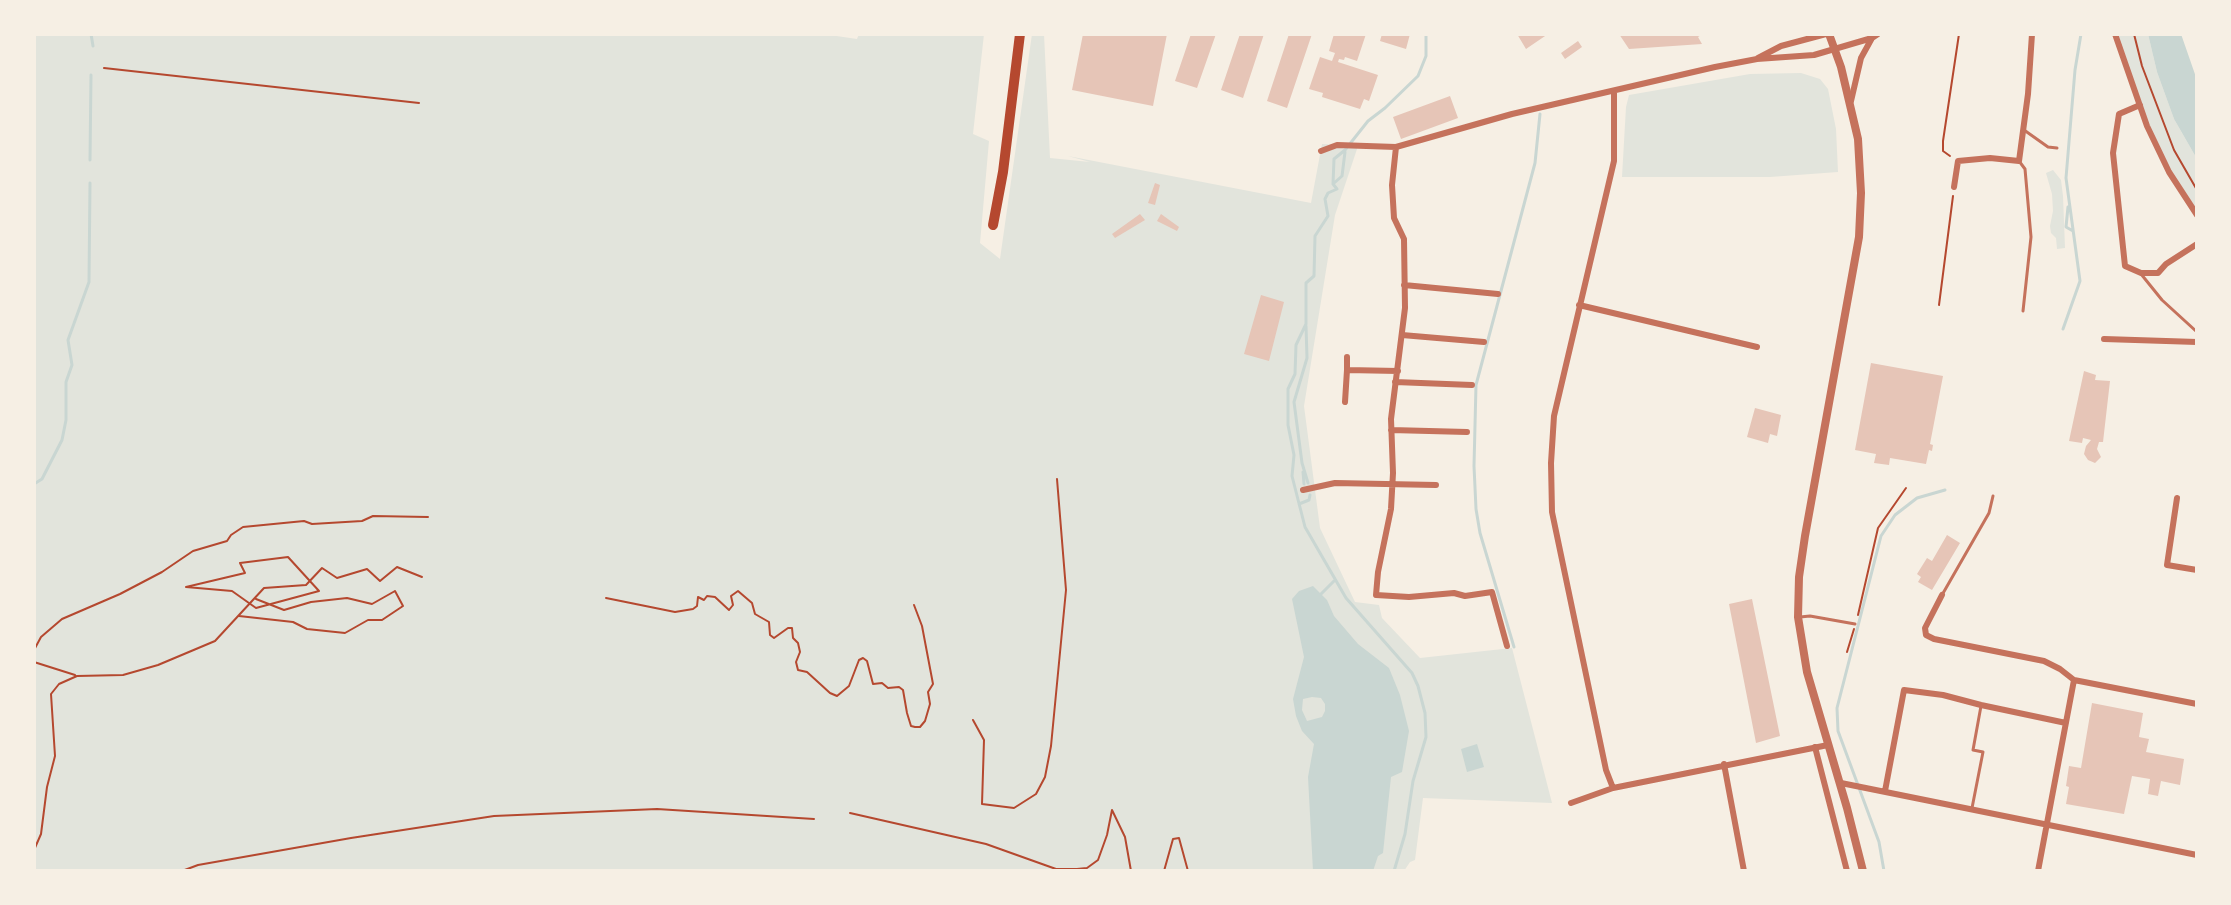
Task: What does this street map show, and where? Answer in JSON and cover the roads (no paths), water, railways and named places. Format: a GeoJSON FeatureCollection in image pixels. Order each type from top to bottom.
{"type":"FeatureCollection","features":[{"type":"Feature","properties":{"kind":"highway"},"geometry":{"type":"LineString","coordinates":[[993,225],[1003,172],[1020,34]]}},
{"type":"Feature","properties":{"kind":"street"},"geometry":{"type":"LineString","coordinates":[[1781,46],[1788,34]]}},
{"type":"Feature","properties":{"kind":"street"},"geometry":{"type":"LineString","coordinates":[[1757,59],[1781,46],[1828,34],[1851,101],[1860,154],[1859,237],[1803,544],[1798,617],[1807,672],[1841,783],[1863,871]]}},
{"type":"Feature","properties":{"kind":"street"},"geometry":{"type":"LineString","coordinates":[[1954,187],[1958,161],[1990,158],[2019,161],[2032,34]]}},
{"type":"Feature","properties":{"kind":"street"},"geometry":{"type":"LineString","coordinates":[[2115,34],[2140,105],[2169,172],[2197,215]]}},
{"type":"Feature","properties":{"kind":"street"},"geometry":{"type":"LineString","coordinates":[[1321,151],[1337,145],[1396,147],[1552,105],[1757,59],[1801,56],[1835,49],[1875,36]]}},
{"type":"Feature","properties":{"kind":"street"},"geometry":{"type":"LineString","coordinates":[[1851,101],[1861,58],[1875,36]]}},
{"type":"Feature","properties":{"kind":"street"},"geometry":{"type":"LineString","coordinates":[[1613,788],[1606,770],[1552,512],[1554,416],[1614,161],[1614,91]]}},
{"type":"Feature","properties":{"kind":"street"},"geometry":{"type":"LineString","coordinates":[[2140,105],[2119,114],[2113,153],[2125,266],[2141,273],[2158,273],[2166,264],[2197,244]]}},
{"type":"Feature","properties":{"kind":"street"},"geometry":{"type":"LineString","coordinates":[[1396,147],[1392,185],[1394,218],[1404,239],[1402,335],[1391,430],[1391,509],[1376,595],[1409,597],[1454,593],[1465,596],[1492,592],[1507,646]]}},
{"type":"Feature","properties":{"kind":"street"},"geometry":{"type":"LineString","coordinates":[[1404,285],[1498,294]]}},
{"type":"Feature","properties":{"kind":"street"},"geometry":{"type":"LineString","coordinates":[[1579,305],[1757,347]]}},
{"type":"Feature","properties":{"kind":"street"},"geometry":{"type":"LineString","coordinates":[[1402,335],[1484,342]]}},
{"type":"Feature","properties":{"kind":"street"},"geometry":{"type":"LineString","coordinates":[[2104,339],[2197,342]]}},
{"type":"Feature","properties":{"kind":"street"},"geometry":{"type":"LineString","coordinates":[[1345,402],[1347,357]]}},
{"type":"Feature","properties":{"kind":"street"},"geometry":{"type":"LineString","coordinates":[[1347,370],[1398,371]]}},
{"type":"Feature","properties":{"kind":"street"},"geometry":{"type":"LineString","coordinates":[[1395,382],[1472,385]]}},
{"type":"Feature","properties":{"kind":"street"},"geometry":{"type":"LineString","coordinates":[[1391,430],[1467,432]]}},
{"type":"Feature","properties":{"kind":"street"},"geometry":{"type":"LineString","coordinates":[[1303,490],[1335,483],[1436,485]]}},
{"type":"Feature","properties":{"kind":"street"},"geometry":{"type":"LineString","coordinates":[[2177,498],[2167,565],[2197,570]]}},
{"type":"Feature","properties":{"kind":"street"},"geometry":{"type":"LineString","coordinates":[[1942,595],[1926,624],[1926,635],[1940,641],[2044,661],[2074,680],[2197,704]]}},
{"type":"Feature","properties":{"kind":"street"},"geometry":{"type":"LineString","coordinates":[[2038,871],[2074,680]]}},
{"type":"Feature","properties":{"kind":"street"},"geometry":{"type":"LineString","coordinates":[[1885,791],[1904,690],[1943,695],[2066,723]]}},
{"type":"Feature","properties":{"kind":"street"},"geometry":{"type":"LineString","coordinates":[[1571,803],[1613,788],[1828,745]]}},
{"type":"Feature","properties":{"kind":"street"},"geometry":{"type":"LineString","coordinates":[[1815,747],[1847,871]]}},
{"type":"Feature","properties":{"kind":"street"},"geometry":{"type":"LineString","coordinates":[[1724,764],[1744,871]]}},
{"type":"Feature","properties":{"kind":"street"},"geometry":{"type":"LineString","coordinates":[[1841,783],[2197,855]]}},
{"type":"Feature","properties":{"kind":"lane"},"geometry":{"type":"LineString","coordinates":[[2024,130],[2048,147],[2057,148]]}},
{"type":"Feature","properties":{"kind":"lane"},"geometry":{"type":"LineString","coordinates":[[2019,161],[2025,169],[2031,237],[2023,311]]}},
{"type":"Feature","properties":{"kind":"lane"},"geometry":{"type":"LineString","coordinates":[[2141,273],[2162,300],[2197,332]]}},
{"type":"Feature","properties":{"kind":"lane"},"geometry":{"type":"LineString","coordinates":[[1942,595],[1989,513],[1993,496]]}},
{"type":"Feature","properties":{"kind":"lane"},"geometry":{"type":"LineString","coordinates":[[1798,617],[1810,616],[1855,624]]}},
{"type":"Feature","properties":{"kind":"lane"},"geometry":{"type":"LineString","coordinates":[[1972,808],[1983,752],[1973,750],[1981,705]]}},
{"type":"Feature","properties":{"kind":"waterway"},"geometry":{"type":"LineString","coordinates":[[91,34],[93,46]]}},
{"type":"Feature","properties":{"kind":"waterway"},"geometry":{"type":"LineString","coordinates":[[1394,871],[1405,834],[1413,781],[1426,737],[1425,713],[1412,673],[1346,598],[1305,527],[1292,476],[1294,455],[1288,425],[1288,389],[1295,374],[1296,345],[1306,324],[1306,283],[1314,276],[1315,236],[1328,216],[1325,199],[1328,193],[1337,189],[1333,184],[1334,159],[1368,121],[1418,76],[1426,56],[1426,34]]}},
{"type":"Feature","properties":{"kind":"waterway"},"geometry":{"type":"LineString","coordinates":[[2063,329],[2080,281],[2066,178],[2081,34]]}},
{"type":"Feature","properties":{"kind":"waterway"},"geometry":{"type":"LineString","coordinates":[[90,160],[91,75]]}},
{"type":"Feature","properties":{"kind":"waterway"},"geometry":{"type":"LineString","coordinates":[[1514,647],[1480,533],[1476,509],[1476,385],[1535,163],[1540,114]]}},
{"type":"Feature","properties":{"kind":"waterway"},"geometry":{"type":"LineString","coordinates":[[1333,184],[1342,176],[1345,152]]}},
{"type":"Feature","properties":{"kind":"waterway"},"geometry":{"type":"LineString","coordinates":[[34,484],[42,479],[62,440],[66,420],[66,382],[72,365],[68,340],[89,282],[90,183]]}},
{"type":"Feature","properties":{"kind":"waterway"},"geometry":{"type":"LineString","coordinates":[[2068,207],[2066,227],[2073,231]]}},
{"type":"Feature","properties":{"kind":"waterway"},"geometry":{"type":"LineString","coordinates":[[1306,326],[1307,358],[1294,402],[1302,463],[1308,483]]}},
{"type":"Feature","properties":{"kind":"waterway"},"geometry":{"type":"LineString","coordinates":[[1303,472],[1304,484]]}},
{"type":"Feature","properties":{"kind":"waterway"},"geometry":{"type":"LineString","coordinates":[[1884,871],[1879,842],[1838,731],[1837,708],[1881,536],[1895,515],[1917,498],[1945,490]]}},
{"type":"Feature","properties":{"kind":"waterway"},"geometry":{"type":"LineString","coordinates":[[1299,504],[1309,500],[1310,495]]}},
{"type":"Feature","properties":{"kind":"waterway"},"geometry":{"type":"LineString","coordinates":[[1321,594],[1334,581]]}}]}
